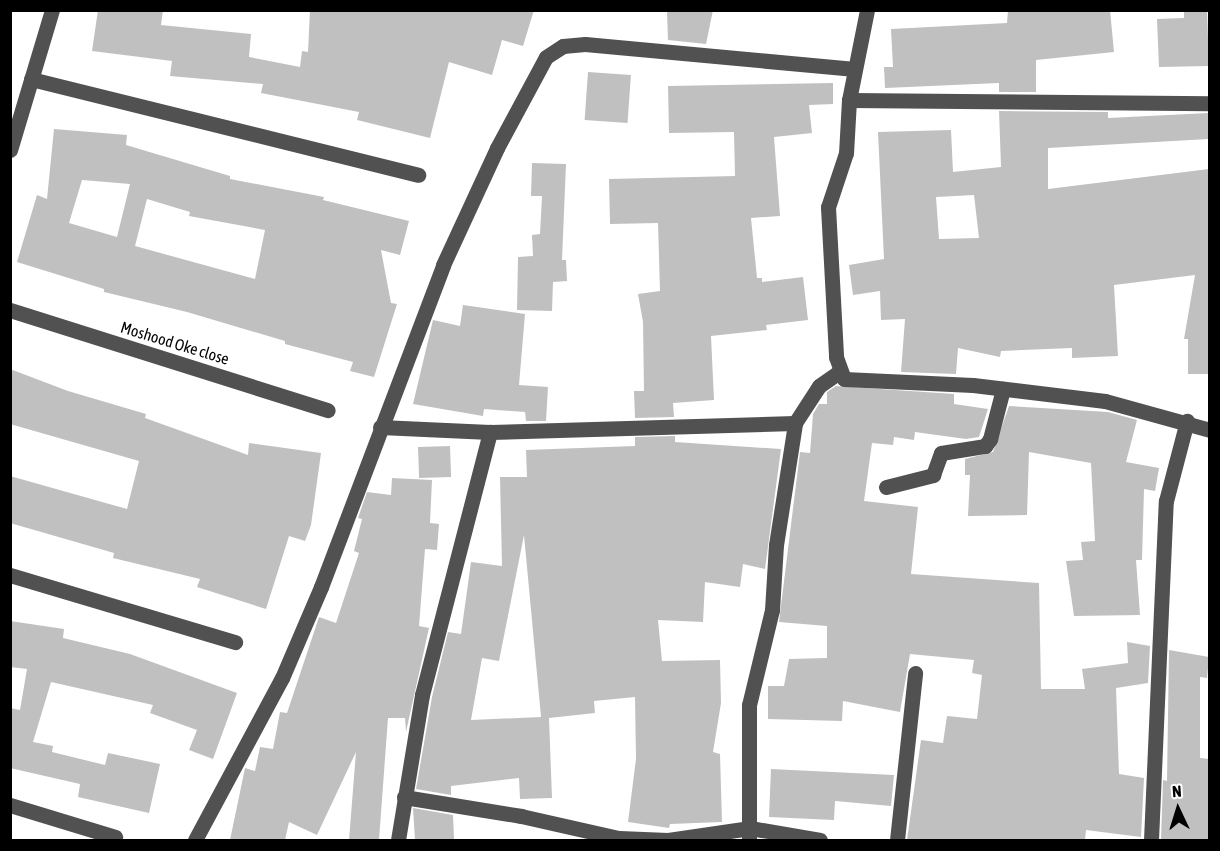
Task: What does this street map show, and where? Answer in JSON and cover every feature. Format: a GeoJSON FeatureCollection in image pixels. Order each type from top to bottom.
{"type":"FeatureCollection","features":[{"type":"Feature","properties":{"kind":"street"},"geometry":{"type":"LineString","coordinates":[[10,150],[52,10]]}},
{"type":"Feature","properties":{"kind":"street"},"geometry":{"type":"LineString","coordinates":[[867,10],[849,100],[849,138],[832,188],[827,220],[839,372],[852,382],[1003,389],[1105,401],[1187,421],[1209,430]]}},
{"type":"Feature","properties":{"kind":"street"},"geometry":{"type":"LineString","coordinates":[[195,840],[282,678],[321,586],[442,265],[497,148],[546,57],[562,46],[585,44],[855,69]]}},
{"type":"Feature","properties":{"kind":"street"},"geometry":{"type":"LineString","coordinates":[[31,79],[418,175]]}},
{"type":"Feature","properties":{"kind":"street"},"geometry":{"type":"LineString","coordinates":[[849,100],[1209,103]]}},
{"type":"Feature","properties":{"kind":"street","name":"Moshood Oke close"},"geometry":{"type":"LineString","coordinates":[[10,310],[328,410]]}},
{"type":"Feature","properties":{"kind":"street"},"geometry":{"type":"LineString","coordinates":[[750,834],[749,705],[772,610],[776,545],[795,423],[819,386],[839,372]]}},
{"type":"Feature","properties":{"kind":"street"},"geometry":{"type":"LineString","coordinates":[[886,487],[933,475],[941,453],[985,446],[990,439],[1003,389]]}},
{"type":"Feature","properties":{"kind":"street"},"geometry":{"type":"LineString","coordinates":[[1151,840],[1166,501],[1187,421]]}},
{"type":"Feature","properties":{"kind":"street"},"geometry":{"type":"LineString","coordinates":[[380,427],[490,432],[795,423]]}},
{"type":"Feature","properties":{"kind":"street"},"geometry":{"type":"LineString","coordinates":[[398,840],[422,695],[490,432]]}},
{"type":"Feature","properties":{"kind":"street"},"geometry":{"type":"LineString","coordinates":[[10,575],[235,642]]}},
{"type":"Feature","properties":{"kind":"street"},"geometry":{"type":"LineString","coordinates":[[897,840],[915,673]]}},
{"type":"Feature","properties":{"kind":"street"},"geometry":{"type":"LineString","coordinates":[[404,798],[521,816],[619,838],[668,840],[750,834],[820,840]]}},
{"type":"Feature","properties":{"kind":"street"},"geometry":{"type":"LineString","coordinates":[[10,805],[115,837]]}},
{"type":"Feature","properties":{"kind":"building"},"geometry":{"type":"Polygon","coordinates":[[[98,10],[163,10],[161,25],[251,34],[249,57],[300,67],[302,51],[308,52],[310,10],[534,10],[523,46],[502,40],[492,75],[449,62],[430,138],[357,120],[359,112],[261,93],[263,84],[170,76],[172,61],[92,51],[98,10]]]}},
{"type":"Feature","properties":{"kind":"building"},"geometry":{"type":"Polygon","coordinates":[[[667,10],[713,10],[706,44],[668,40],[667,10]]]}},
{"type":"Feature","properties":{"kind":"building"},"geometry":{"type":"Polygon","coordinates":[[[1008,10],[1110,10],[1114,52],[1036,60],[1036,92],[999,92],[999,83],[885,88],[884,67],[893,67],[891,29],[1007,23],[1008,10]]]}},
{"type":"Feature","properties":{"kind":"building"},"geometry":{"type":"Polygon","coordinates":[[[1184,10],[1207,10],[1209,66],[1159,67],[1157,19],[1184,18],[1184,10]]]}},
{"type":"Feature","properties":{"kind":"building"},"geometry":{"type":"Polygon","coordinates":[[[588,72],[631,75],[628,123],[585,120],[588,72]]]}},
{"type":"Feature","properties":{"kind":"building"},"geometry":{"type":"Polygon","coordinates":[[[833,83],[833,104],[809,105],[812,133],[774,137],[780,216],[751,218],[757,278],[762,278],[762,282],[803,277],[808,320],[766,325],[767,330],[711,336],[714,400],[673,403],[674,417],[635,418],[634,391],[644,391],[643,322],[638,294],[660,291],[658,223],[610,224],[609,179],[735,176],[734,132],[669,133],[668,86],[833,83]]]}},
{"type":"Feature","properties":{"kind":"building"},"geometry":{"type":"Polygon","coordinates":[[[999,111],[1108,112],[1108,118],[1209,113],[1209,139],[1048,148],[1048,189],[1209,169],[1209,374],[1188,374],[1188,339],[1184,339],[1195,275],[1114,285],[1118,356],[1072,358],[1072,348],[1001,351],[1000,357],[958,348],[956,374],[901,372],[905,319],[881,320],[880,291],[853,295],[849,265],[884,259],[878,132],[951,130],[953,172],[1001,167],[999,111]],[[974,195],[936,197],[939,239],[979,238],[974,195]]]}},
{"type":"Feature","properties":{"kind":"building"},"geometry":{"type":"Polygon","coordinates":[[[54,129],[127,135],[126,145],[230,176],[230,179],[324,197],[323,200],[409,221],[400,255],[381,250],[391,303],[397,304],[374,377],[350,371],[353,362],[285,344],[285,341],[187,312],[104,292],[104,289],[17,262],[37,195],[47,199],[54,129]],[[82,180],[69,223],[117,237],[130,184],[82,180]],[[147,199],[135,246],[255,279],[265,230],[189,216],[190,212],[147,199]]]}},
{"type":"Feature","properties":{"kind":"building"},"geometry":{"type":"Polygon","coordinates":[[[532,163],[566,164],[562,260],[566,260],[567,281],[553,282],[552,311],[517,310],[518,257],[533,256],[532,235],[540,234],[542,196],[531,196],[532,163]]]}},
{"type":"Feature","properties":{"kind":"building"},"geometry":{"type":"Polygon","coordinates":[[[463,305],[525,314],[519,385],[548,387],[546,421],[526,421],[525,412],[484,409],[483,416],[413,404],[433,320],[460,326],[463,305]]]}},
{"type":"Feature","properties":{"kind":"building"},"geometry":{"type":"Polygon","coordinates":[[[10,369],[68,391],[146,414],[145,418],[248,455],[249,443],[321,453],[311,525],[305,541],[289,536],[266,609],[197,587],[200,579],[113,558],[114,553],[10,523],[10,476],[127,509],[139,461],[10,424],[10,369]]]}},
{"type":"Feature","properties":{"kind":"building"},"geometry":{"type":"Polygon","coordinates":[[[836,386],[954,394],[954,404],[988,409],[979,437],[966,439],[915,432],[914,440],[894,437],[893,445],[872,443],[864,501],[918,507],[911,574],[1039,583],[1041,689],[1085,689],[1082,669],[1128,663],[1127,642],[1150,646],[1148,683],[1116,688],[1119,774],[1144,778],[1141,837],[1086,830],[1085,840],[907,840],[921,740],[943,743],[947,716],[977,719],[982,675],[972,673],[974,660],[910,654],[900,712],[843,701],[842,721],[768,719],[768,686],[784,686],[789,659],[827,658],[827,626],[779,622],[800,452],[810,453],[813,414],[819,404],[827,404],[827,392],[836,386]]]}},
{"type":"Feature","properties":{"kind":"building"},"geometry":{"type":"Polygon","coordinates":[[[1009,406],[1108,412],[1137,420],[1126,462],[1159,468],[1155,491],[1144,489],[1142,560],[1136,560],[1140,615],[1074,616],[1066,561],[1083,560],[1081,542],[1095,541],[1091,463],[1029,452],[1027,515],[968,516],[970,475],[965,475],[965,459],[993,452],[1009,406]]]}},
{"type":"Feature","properties":{"kind":"building"},"geometry":{"type":"Polygon","coordinates":[[[675,436],[675,442],[781,449],[765,569],[743,564],[740,587],[705,582],[703,622],[658,620],[662,661],[720,660],[721,703],[713,752],[720,754],[722,822],[670,824],[669,828],[628,822],[636,759],[635,697],[594,701],[595,713],[549,718],[552,798],[520,799],[519,778],[451,786],[451,795],[416,789],[432,697],[448,632],[461,634],[471,562],[502,566],[500,477],[527,477],[526,450],[635,446],[635,437],[675,436]],[[524,535],[499,661],[482,658],[471,720],[541,717],[524,535]]]}},
{"type":"Feature","properties":{"kind":"building"},"geometry":{"type":"Polygon","coordinates":[[[450,446],[451,477],[419,478],[418,447],[450,446]]]}},
{"type":"Feature","properties":{"kind":"building"},"geometry":{"type":"Polygon","coordinates":[[[392,478],[432,480],[430,523],[439,524],[437,550],[425,549],[419,626],[429,628],[406,732],[405,718],[388,718],[379,840],[349,840],[356,752],[317,835],[289,822],[285,840],[230,840],[245,768],[255,771],[260,747],[273,749],[280,712],[287,713],[319,617],[336,623],[359,553],[354,551],[362,519],[358,518],[367,492],[391,495],[392,478]]]}},
{"type":"Feature","properties":{"kind":"building"},"geometry":{"type":"Polygon","coordinates":[[[10,621],[64,629],[63,638],[130,654],[237,693],[213,759],[189,750],[197,730],[150,713],[153,705],[51,682],[33,742],[53,746],[52,752],[105,765],[108,753],[160,764],[149,813],[78,797],[80,784],[10,768],[10,708],[20,710],[27,669],[10,667],[10,621]]]}},
{"type":"Feature","properties":{"kind":"building"},"geometry":{"type":"Polygon","coordinates":[[[1169,650],[1209,657],[1207,678],[1200,677],[1200,758],[1209,759],[1209,840],[1161,840],[1163,780],[1167,781],[1169,650]]]}},
{"type":"Feature","properties":{"kind":"building"},"geometry":{"type":"Polygon","coordinates":[[[771,769],[894,775],[891,806],[835,801],[834,820],[769,817],[771,769]]]}},
{"type":"Feature","properties":{"kind":"building"},"geometry":{"type":"Polygon","coordinates":[[[413,808],[453,815],[454,839],[415,840],[413,808]]]}}]}
